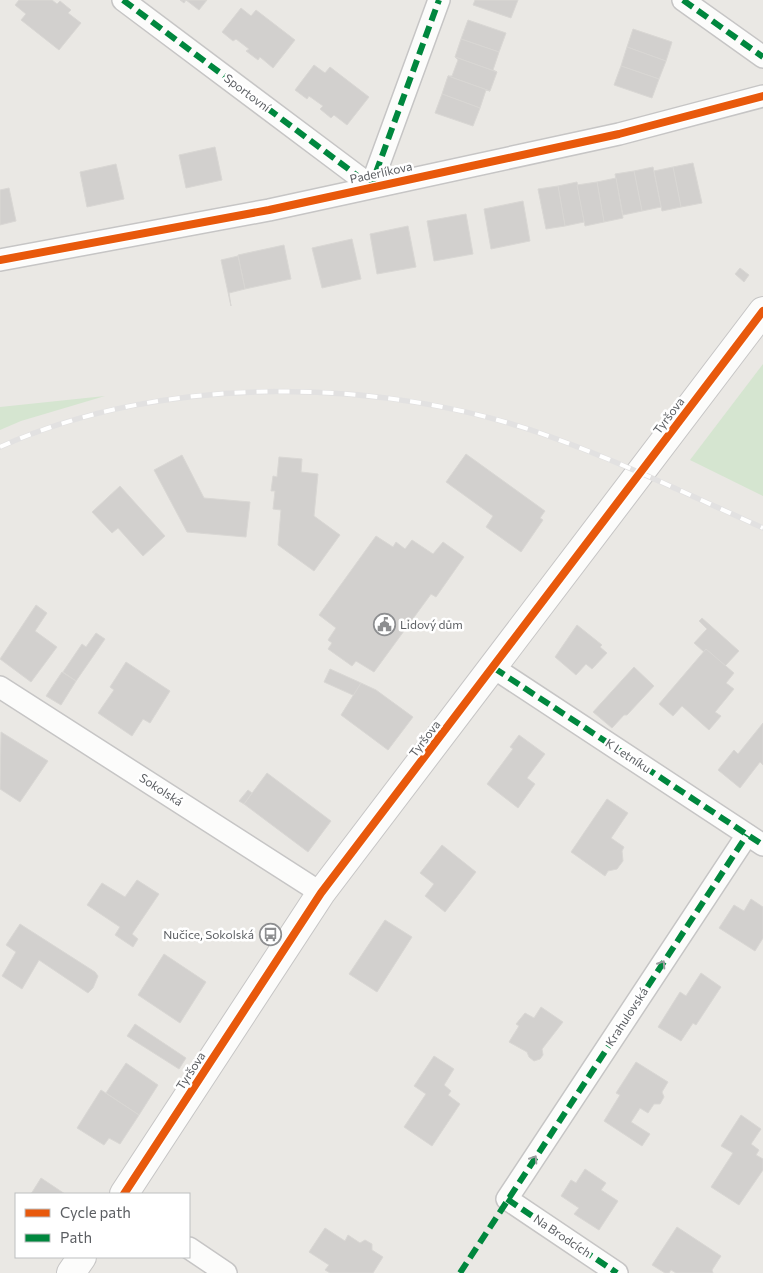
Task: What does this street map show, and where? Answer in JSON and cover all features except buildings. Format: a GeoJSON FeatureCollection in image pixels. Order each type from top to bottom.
{"type":"FeatureCollection","features":[{"type":"Feature","properties":{"kind":"street","name":"Sportovní"},"geometry":{"type":"LineString","coordinates":[[123,0],[371,186]]}},
{"type":"Feature","properties":{"kind":"street","name":"Paderlíkova"},"geometry":{"type":"LineString","coordinates":[[371,186],[438,0]]}},
{"type":"Feature","properties":{"kind":"street"},"geometry":{"type":"LineString","coordinates":[[683,0],[763,57]]}},
{"type":"Feature","properties":{"kind":"street","name":"Paderlíkova"},"geometry":{"type":"LineString","coordinates":[[0,260],[269,210],[371,186],[619,134],[763,96]]}},
{"type":"Feature","properties":{"kind":"street","name":"Tyršova"},"geometry":{"type":"LineString","coordinates":[[125,1193],[321,893],[494,668],[763,311]]}},
{"type":"Feature","properties":{"kind":"street","name":"K Letníku"},"geometry":{"type":"LineString","coordinates":[[494,668],[755,840]]}},
{"type":"Feature","properties":{"kind":"street","name":"Sokolská"},"geometry":{"type":"LineString","coordinates":[[0,687],[321,893]]}},
{"type":"Feature","properties":{"kind":"street","name":"Krahulovská"},"geometry":{"type":"LineString","coordinates":[[507,1199],[755,840]]}},
{"type":"Feature","properties":{"kind":"street","name":"Na Brodcích"},"geometry":{"type":"LineString","coordinates":[[507,1199],[617,1273]]}},
{"type":"Feature","properties":{"kind":"street"},"geometry":{"type":"LineString","coordinates":[[190,1249],[226,1273]]}},
{"type":"Feature","properties":{"kind":"street"},"geometry":{"type":"LineString","coordinates":[[71,1273],[81,1258]]}},
{"type":"Feature","properties":{"kind":"green space"},"geometry":{"type":"Polygon","coordinates":[[[763,364],[763,496],[690,460],[763,364]]]}},
{"type":"Feature","properties":{"kind":"green space"},"geometry":{"type":"Polygon","coordinates":[[[105,396],[21,421],[0,430],[0,407],[105,396]]]}},
{"type":"Feature","properties":{"kind":"railway"},"geometry":{"type":"LineString","coordinates":[[0,447],[64,423],[132,406],[203,395],[276,392],[348,394],[420,403],[489,418],[554,438],[633,470],[763,528]]}},
{"type":"Feature","properties":{"kind":"marked path"},"geometry":{"type":"LineString","coordinates":[[123,0],[371,186],[439,0]]}},
{"type":"Feature","properties":{"kind":"marked path"},"geometry":{"type":"LineString","coordinates":[[683,0],[763,57]]}},
{"type":"Feature","properties":{"kind":"marked path"},"geometry":{"type":"LineString","coordinates":[[494,668],[763,845]]}},
{"type":"Feature","properties":{"kind":"marked path"},"geometry":{"type":"LineString","coordinates":[[460,1273],[747,835]]}},
{"type":"Feature","properties":{"kind":"marked path"},"geometry":{"type":"LineString","coordinates":[[507,1199],[617,1273]]}},
{"type":"Feature","properties":{"kind":"cycle path"},"geometry":{"type":"LineString","coordinates":[[0,260],[269,210],[619,134],[763,96]]}},
{"type":"Feature","properties":{"kind":"cycle path"},"geometry":{"type":"LineString","coordinates":[[125,1193],[321,893],[763,311]]}},
{"type":"Feature","properties":{"kind":"place","name":"Lidový dům"},"geometry":{"type":"Point","coordinates":[384,625]}},
{"type":"Feature","properties":{"kind":"place","name":"Nučice, Sokolská"},"geometry":{"type":"Point","coordinates":[270,935]}}]}
